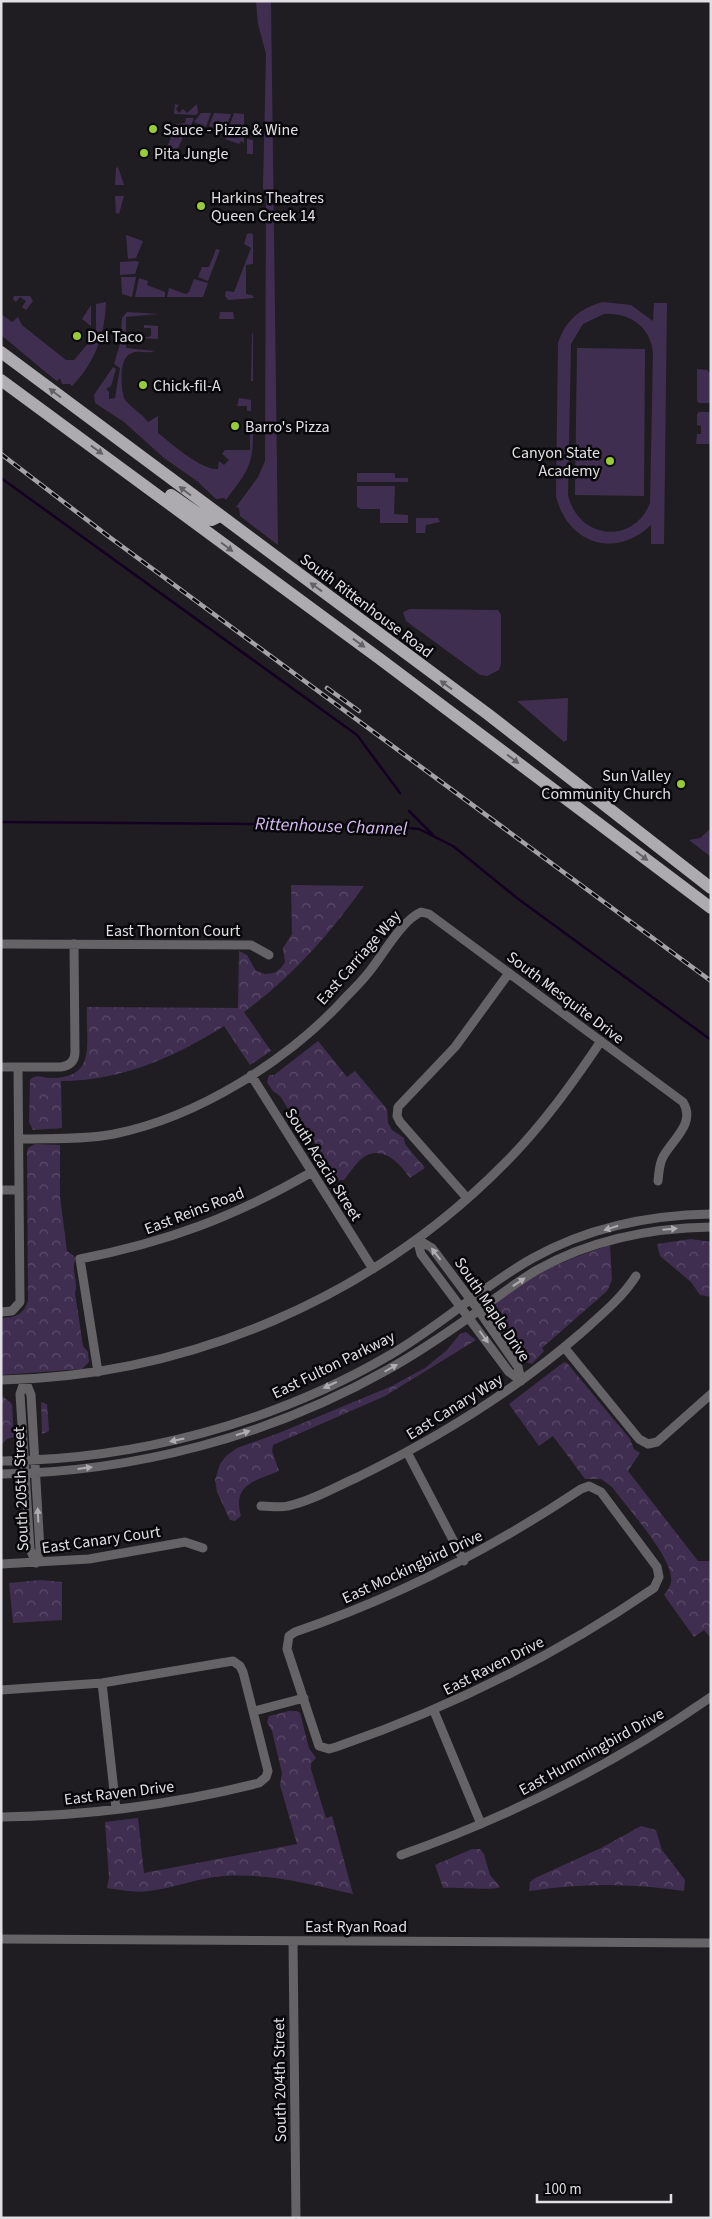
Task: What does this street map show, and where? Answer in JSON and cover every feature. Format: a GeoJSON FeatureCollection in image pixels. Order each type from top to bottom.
{"type":"FeatureCollection","features":[{"type":"Feature","properties":{"kind":"main road","name":"South Rittenhouse Road"},"geometry":{"type":"LineString","coordinates":[[1,352],[486,713],[711,888]]}},
{"type":"Feature","properties":{"kind":"main road"},"geometry":{"type":"LineString","coordinates":[[1,379],[16,380],[56,410],[74,407]]}},
{"type":"Feature","properties":{"kind":"main road"},"geometry":{"type":"LineString","coordinates":[[1,379],[474,729],[711,908]]}},
{"type":"Feature","properties":{"kind":"main road"},"geometry":{"type":"LineString","coordinates":[[154,493],[170,494],[206,519],[212,520],[220,516]]}},
{"type":"Feature","properties":{"kind":"main road"},"geometry":{"type":"LineString","coordinates":[[474,729],[486,713]]}},
{"type":"Feature","properties":{"kind":"street","name":"South Mesquite Drive"},"geometry":{"type":"LineString","coordinates":[[421,912],[429,914],[683,1102],[688,1111],[687,1120],[662,1159],[658,1181]]}},
{"type":"Feature","properties":{"kind":"street","name":"East Carriage Way"},"geometry":{"type":"LineString","coordinates":[[19,1139],[89,1138],[137,1128],[209,1099],[251,1075],[305,1036],[338,1006],[369,972],[408,922],[421,912]]}},
{"type":"Feature","properties":{"kind":"street","name":"East Thornton Court"},"geometry":{"type":"LineString","coordinates":[[1,944],[251,945],[269,955]]}},
{"type":"Feature","properties":{"kind":"street"},"geometry":{"type":"LineString","coordinates":[[1,1067],[61,1067],[71,1064],[75,1052],[74,944]]}},
{"type":"Feature","properties":{"kind":"street"},"geometry":{"type":"LineString","coordinates":[[467,1198],[397,1116],[398,1107],[456,1047],[509,973]]}},
{"type":"Feature","properties":{"kind":"street"},"geometry":{"type":"LineString","coordinates":[[1,1380],[25,1380],[98,1372],[193,1350],[240,1335],[303,1308],[373,1269],[417,1239],[467,1198],[505,1163],[538,1127],[572,1084],[601,1042]]}},
{"type":"Feature","properties":{"kind":"street"},"geometry":{"type":"LineString","coordinates":[[1,1312],[12,1311],[18,1307],[20,1298],[18,1067]]}},
{"type":"Feature","properties":{"kind":"street","name":"South Acacia Street"},"geometry":{"type":"LineString","coordinates":[[251,1075],[373,1269]]}},
{"type":"Feature","properties":{"kind":"street","name":"East Reins Road"},"geometry":{"type":"LineString","coordinates":[[98,1372],[80,1259],[129,1249],[177,1236],[223,1218],[259,1201],[312,1172]]}},
{"type":"Feature","properties":{"kind":"street"},"geometry":{"type":"LineString","coordinates":[[1,1190],[20,1190]]}},
{"type":"Feature","properties":{"kind":"street","name":"East Fulton Parkway"},"geometry":{"type":"LineString","coordinates":[[1,1461],[88,1456],[144,1447],[190,1437],[265,1413],[315,1392],[376,1362],[462,1308],[533,1258],[583,1236],[652,1218],[711,1214]]}},
{"type":"Feature","properties":{"kind":"street","name":"East Fulton Parkway"},"geometry":{"type":"LineString","coordinates":[[1,1474],[36,1473],[139,1460],[205,1445],[268,1425],[302,1412],[385,1372],[479,1311],[537,1270],[584,1249],[644,1233],[667,1229],[711,1227]]}},
{"type":"Feature","properties":{"kind":"street","name":"South Maple Drive"},"geometry":{"type":"LineString","coordinates":[[417,1239],[432,1248],[472,1301],[518,1367],[521,1381]]}},
{"type":"Feature","properties":{"kind":"street","name":"South Maple Drive"},"geometry":{"type":"LineString","coordinates":[[417,1239],[421,1254],[470,1317],[509,1372],[521,1381]]}},
{"type":"Feature","properties":{"kind":"street"},"geometry":{"type":"LineString","coordinates":[[636,1276],[623,1293],[564,1347],[639,1439],[648,1444],[658,1442],[711,1394]]}},
{"type":"Feature","properties":{"kind":"street","name":"East Canary Way"},"geometry":{"type":"LineString","coordinates":[[407,1452],[454,1426],[521,1381],[564,1347]]}},
{"type":"Feature","properties":{"kind":"street","name":"South 205th Street"},"geometry":{"type":"LineString","coordinates":[[25,1380],[32,1394],[40,1550],[36,1563]]}},
{"type":"Feature","properties":{"kind":"street","name":"South 205th Street"},"geometry":{"type":"LineString","coordinates":[[25,1380],[20,1394],[24,1461],[30,1549],[36,1563]]}},
{"type":"Feature","properties":{"kind":"street"},"geometry":{"type":"LineString","coordinates":[[261,1506],[287,1507],[314,1498],[407,1452],[464,1561]]}},
{"type":"Feature","properties":{"kind":"street","name":"East Mockingbird Drive"},"geometry":{"type":"LineString","coordinates":[[304,1698],[287,1649],[289,1636],[295,1632],[382,1600],[464,1561],[536,1519],[581,1488],[596,1488],[602,1492],[657,1567],[659,1577]]}},
{"type":"Feature","properties":{"kind":"street","name":"East Canary Court"},"geometry":{"type":"LineString","coordinates":[[1,1564],[89,1559],[185,1542],[203,1548]]}},
{"type":"Feature","properties":{"kind":"street","name":"East Raven Drive"},"geometry":{"type":"LineString","coordinates":[[304,1698],[315,1741],[322,1748],[336,1747],[434,1711],[519,1670],[573,1640],[654,1588],[659,1577]]}},
{"type":"Feature","properties":{"kind":"street"},"geometry":{"type":"LineString","coordinates":[[1,1690],[102,1683],[164,1674],[228,1661],[237,1663],[243,1672],[255,1711],[304,1698]]}},
{"type":"Feature","properties":{"kind":"street"},"geometry":{"type":"LineString","coordinates":[[102,1683],[116,1809]]}},
{"type":"Feature","properties":{"kind":"street","name":"East Hummingbird Drive"},"geometry":{"type":"LineString","coordinates":[[401,1855],[481,1824],[546,1794],[609,1761],[711,1697]]}},
{"type":"Feature","properties":{"kind":"street","name":"East Raven Drive"},"geometry":{"type":"LineString","coordinates":[[1,1817],[116,1809],[229,1791],[259,1783],[266,1777],[268,1766],[255,1711]]}},
{"type":"Feature","properties":{"kind":"street"},"geometry":{"type":"LineString","coordinates":[[434,1711],[481,1824]]}},
{"type":"Feature","properties":{"kind":"street","name":"East Ryan Road"},"geometry":{"type":"LineString","coordinates":[[1,1939],[711,1943]]}},
{"type":"Feature","properties":{"kind":"street","name":"South 204th Street"},"geometry":{"type":"LineString","coordinates":[[293,1941],[296,2218]]}},
{"type":"Feature","properties":{"kind":"green space"},"geometry":{"type":"Polygon","coordinates":[[[256,1],[271,1],[278,545],[240,516],[239,508],[236,507],[258,477],[265,461],[266,202],[263,187],[266,54],[258,24],[256,1]]]}},
{"type":"Feature","properties":{"kind":"green space"},"geometry":{"type":"Polygon","coordinates":[[[175,104],[179,105],[176,109],[179,113],[183,109],[187,113],[197,104],[198,113],[196,115],[174,114],[175,104]]]}},
{"type":"Feature","properties":{"kind":"green space"},"geometry":{"type":"Polygon","coordinates":[[[201,113],[211,113],[206,127],[194,122],[201,113]]]}},
{"type":"Feature","properties":{"kind":"green space"},"geometry":{"type":"Polygon","coordinates":[[[214,113],[231,114],[224,132],[209,126],[214,113]]]}},
{"type":"Feature","properties":{"kind":"green space"},"geometry":{"type":"Polygon","coordinates":[[[234,113],[244,114],[244,143],[241,141],[239,144],[225,139],[234,113]]]}},
{"type":"Feature","properties":{"kind":"green space"},"geometry":{"type":"Polygon","coordinates":[[[186,118],[194,118],[186,138],[183,137],[176,153],[166,150],[176,124],[185,123],[186,118]]]}},
{"type":"Feature","properties":{"kind":"green space"},"geometry":{"type":"Polygon","coordinates":[[[247,139],[253,140],[253,154],[247,154],[247,139]]]}},
{"type":"Feature","properties":{"kind":"green space"},"geometry":{"type":"Polygon","coordinates":[[[118,167],[124,185],[115,185],[116,168],[118,167]]]}},
{"type":"Feature","properties":{"kind":"green space"},"geometry":{"type":"Polygon","coordinates":[[[115,196],[124,196],[119,214],[116,213],[115,196]]]}},
{"type":"Feature","properties":{"kind":"green space"},"geometry":{"type":"Polygon","coordinates":[[[251,233],[253,235],[253,264],[246,265],[246,294],[252,295],[254,298],[228,300],[225,296],[226,291],[234,292],[251,248],[244,244],[247,234],[251,233]]]}},
{"type":"Feature","properties":{"kind":"green space"},"geometry":{"type":"Polygon","coordinates":[[[126,235],[143,241],[136,258],[128,259],[126,235]]]}},
{"type":"Feature","properties":{"kind":"green space"},"geometry":{"type":"Polygon","coordinates":[[[216,249],[220,250],[208,281],[198,277],[202,267],[209,267],[216,249]]]}},
{"type":"Feature","properties":{"kind":"green space"},"geometry":{"type":"Polygon","coordinates":[[[120,262],[139,262],[135,274],[120,275],[120,262]]]}},
{"type":"Feature","properties":{"kind":"green space"},"geometry":{"type":"Polygon","coordinates":[[[121,277],[136,277],[132,297],[122,294],[121,277]]]}},
{"type":"Feature","properties":{"kind":"green space"},"geometry":{"type":"Polygon","coordinates":[[[139,278],[148,281],[147,285],[165,292],[165,297],[135,297],[139,278]]]}},
{"type":"Feature","properties":{"kind":"green space"},"geometry":{"type":"Polygon","coordinates":[[[194,279],[208,283],[203,297],[167,297],[169,288],[186,294],[189,292],[194,279]]]}},
{"type":"Feature","properties":{"kind":"green space"},"geometry":{"type":"Polygon","coordinates":[[[14,296],[30,296],[33,301],[26,310],[22,307],[26,301],[20,297],[16,302],[13,299],[14,296]]]}},
{"type":"Feature","properties":{"kind":"green space"},"geometry":{"type":"Polygon","coordinates":[[[106,302],[104,325],[93,358],[72,386],[70,384],[62,384],[60,378],[57,381],[54,379],[1,335],[1,314],[12,322],[18,317],[22,325],[66,360],[74,360],[96,334],[96,304],[106,302]]]}},
{"type":"Feature","properties":{"kind":"green space"},"geometry":{"type":"Polygon","coordinates":[[[603,302],[631,305],[653,321],[654,303],[667,303],[664,544],[651,544],[651,525],[637,536],[623,542],[608,544],[594,541],[581,535],[570,525],[562,512],[556,496],[558,343],[565,328],[574,316],[603,302]],[[604,314],[583,324],[571,344],[568,495],[574,510],[583,521],[594,528],[606,532],[619,531],[631,526],[642,517],[650,503],[653,353],[648,336],[637,323],[613,314],[604,314]]]}},
{"type":"Feature","properties":{"kind":"green space"},"geometry":{"type":"Polygon","coordinates":[[[91,305],[91,326],[82,319],[91,305]]]}},
{"type":"Feature","properties":{"kind":"green space"},"geometry":{"type":"Polygon","coordinates":[[[127,312],[158,314],[126,317],[126,348],[155,351],[135,352],[124,360],[122,387],[124,398],[129,405],[148,422],[158,416],[158,433],[195,461],[211,468],[218,469],[219,461],[224,465],[229,460],[222,454],[225,450],[250,450],[250,434],[253,434],[253,446],[247,470],[226,500],[224,498],[216,499],[197,481],[164,458],[124,422],[95,403],[94,395],[113,367],[116,369],[111,386],[106,389],[109,392],[109,399],[115,398],[120,368],[114,364],[120,344],[122,318],[127,312]]]}},
{"type":"Feature","properties":{"kind":"green space"},"geometry":{"type":"Polygon","coordinates":[[[220,312],[233,312],[234,319],[219,319],[220,312]]]}},
{"type":"Feature","properties":{"kind":"green space"},"geometry":{"type":"Polygon","coordinates":[[[144,325],[158,326],[158,339],[143,338],[151,336],[151,328],[144,328],[144,325]]]}},
{"type":"Feature","properties":{"kind":"green space"},"geometry":{"type":"Polygon","coordinates":[[[252,331],[253,381],[251,381],[252,331]]]}},
{"type":"Feature","properties":{"kind":"green space"},"geometry":{"type":"Polygon","coordinates":[[[577,348],[645,349],[644,496],[575,495],[577,348]]]}},
{"type":"Feature","properties":{"kind":"green space"},"geometry":{"type":"Polygon","coordinates":[[[697,369],[707,370],[711,374],[711,403],[699,403],[697,401],[697,369]]]}},
{"type":"Feature","properties":{"kind":"green space"},"geometry":{"type":"Polygon","coordinates":[[[239,398],[251,400],[251,411],[247,411],[247,406],[237,406],[239,398]]]}},
{"type":"Feature","properties":{"kind":"green space"},"geometry":{"type":"Polygon","coordinates":[[[699,412],[711,412],[711,444],[696,444],[697,434],[701,434],[701,426],[697,425],[697,414],[699,412]]]}},
{"type":"Feature","properties":{"kind":"green space"},"geometry":{"type":"Polygon","coordinates":[[[357,473],[395,473],[395,478],[408,478],[408,482],[357,482],[357,473]]]}},
{"type":"Feature","properties":{"kind":"green space"},"geometry":{"type":"Polygon","coordinates":[[[357,486],[395,486],[394,514],[408,515],[408,523],[380,523],[380,509],[361,509],[357,507],[357,486]]]}},
{"type":"Feature","properties":{"kind":"green space"},"geometry":{"type":"Polygon","coordinates":[[[416,518],[438,518],[440,522],[426,525],[425,533],[416,533],[416,518]]]}},
{"type":"Feature","properties":{"kind":"green space"},"geometry":{"type":"Polygon","coordinates":[[[410,609],[498,610],[501,615],[501,664],[499,670],[487,676],[480,675],[406,621],[403,612],[410,609]]]}},
{"type":"Feature","properties":{"kind":"green space"},"geometry":{"type":"Polygon","coordinates":[[[568,698],[567,740],[564,742],[517,701],[568,698]]]}},
{"type":"Feature","properties":{"kind":"green space"},"geometry":{"type":"Polygon","coordinates":[[[711,828],[711,857],[689,840],[700,838],[711,828]]]}},
{"type":"Feature","properties":{"kind":"green space"},"geometry":{"type":"Polygon","coordinates":[[[291,885],[364,886],[323,938],[294,970],[262,999],[244,1012],[271,1051],[250,1065],[224,1026],[186,1048],[147,1065],[105,1077],[61,1081],[62,1128],[33,1130],[29,1122],[30,1080],[36,1076],[48,1078],[64,1077],[75,1073],[82,1066],[86,1056],[87,1045],[87,1007],[238,1008],[239,951],[247,955],[256,971],[265,974],[274,973],[281,968],[285,962],[283,948],[292,934],[291,885]]]}},
{"type":"Feature","properties":{"kind":"green space"},"geometry":{"type":"Polygon","coordinates":[[[318,1041],[347,1077],[355,1071],[387,1109],[388,1123],[392,1130],[404,1138],[405,1144],[425,1168],[410,1178],[394,1160],[374,1153],[359,1161],[344,1180],[339,1180],[312,1138],[307,1139],[280,1096],[273,1091],[267,1082],[269,1075],[274,1075],[318,1041]]]}},
{"type":"Feature","properties":{"kind":"green space"},"geometry":{"type":"Polygon","coordinates":[[[35,1144],[60,1145],[60,1197],[67,1251],[76,1258],[74,1263],[75,1293],[83,1346],[88,1352],[89,1362],[82,1369],[1,1375],[1,1318],[11,1317],[22,1312],[28,1300],[27,1152],[28,1148],[35,1144]]]}},
{"type":"Feature","properties":{"kind":"green space"},"geometry":{"type":"Polygon","coordinates":[[[691,1239],[711,1242],[711,1297],[700,1295],[691,1282],[660,1256],[657,1244],[691,1239]]]}},
{"type":"Feature","properties":{"kind":"green space"},"geometry":{"type":"Polygon","coordinates":[[[610,1245],[612,1280],[607,1291],[542,1348],[544,1351],[532,1364],[519,1361],[489,1319],[490,1310],[516,1287],[531,1278],[578,1256],[610,1245]]]}},
{"type":"Feature","properties":{"kind":"green space"},"geometry":{"type":"Polygon","coordinates":[[[466,1332],[476,1340],[385,1396],[273,1445],[272,1451],[279,1471],[254,1481],[243,1490],[239,1505],[241,1516],[235,1521],[230,1520],[217,1492],[215,1480],[220,1464],[226,1456],[237,1448],[279,1433],[392,1386],[425,1368],[447,1350],[460,1334],[466,1332]]]}},
{"type":"Feature","properties":{"kind":"green space"},"geometry":{"type":"Polygon","coordinates":[[[564,1362],[567,1363],[630,1439],[634,1449],[640,1453],[628,1471],[698,1561],[711,1561],[711,1638],[704,1630],[694,1637],[664,1595],[670,1586],[669,1568],[656,1544],[612,1487],[601,1479],[585,1479],[553,1436],[539,1446],[509,1404],[564,1362]]]}},
{"type":"Feature","properties":{"kind":"green space"},"geometry":{"type":"Polygon","coordinates":[[[1,1395],[12,1404],[14,1437],[7,1439],[1,1445],[1,1395]]]}},
{"type":"Feature","properties":{"kind":"green space"},"geometry":{"type":"Polygon","coordinates":[[[41,1402],[47,1404],[49,1431],[42,1434],[41,1402]]]}},
{"type":"Feature","properties":{"kind":"green space"},"geometry":{"type":"Polygon","coordinates":[[[41,1580],[62,1582],[62,1620],[13,1623],[9,1583],[41,1580]]]}},
{"type":"Feature","properties":{"kind":"green space"},"geometry":{"type":"Polygon","coordinates":[[[289,1711],[300,1713],[309,1748],[316,1758],[311,1763],[311,1769],[326,1818],[332,1816],[353,1894],[289,1880],[257,1876],[214,1877],[144,1892],[107,1888],[109,1878],[105,1822],[138,1818],[144,1873],[297,1844],[280,1785],[282,1773],[272,1731],[267,1722],[269,1716],[289,1711]]]}},
{"type":"Feature","properties":{"kind":"green space"},"geometry":{"type":"Polygon","coordinates":[[[641,1826],[656,1830],[662,1850],[685,1880],[684,1891],[645,1886],[606,1885],[568,1886],[529,1891],[530,1882],[535,1878],[601,1848],[641,1826]]]}},
{"type":"Feature","properties":{"kind":"green space"},"geometry":{"type":"Polygon","coordinates":[[[472,1849],[480,1849],[484,1854],[490,1875],[500,1887],[490,1889],[443,1888],[435,1865],[472,1849]]]}},
{"type":"Feature","properties":{"kind":"waterway"},"geometry":{"type":"LineString","coordinates":[[1,478],[357,735],[400,793]]}},
{"type":"Feature","properties":{"kind":"waterway"},"geometry":{"type":"LineString","coordinates":[[409,811],[433,835]]}},
{"type":"Feature","properties":{"kind":"waterway","name":"Rittenhouse Channel"},"geometry":{"type":"LineString","coordinates":[[1,822],[379,825],[419,829],[453,846],[517,898],[711,1040]]}},
{"type":"Feature","properties":{"kind":"railway"},"geometry":{"type":"LineString","coordinates":[[1,454],[108,536],[711,981]]}},
{"type":"Feature","properties":{"kind":"railway"},"geometry":{"type":"LineString","coordinates":[[327,688],[359,711]]}},
{"type":"Feature","properties":{"kind":"place","name":"Sauce - Pizza & Wine"},"geometry":{"type":"Point","coordinates":[153,129]}},
{"type":"Feature","properties":{"kind":"place","name":"Pita Jungle"},"geometry":{"type":"Point","coordinates":[144,153]}},
{"type":"Feature","properties":{"kind":"place","name":"Harkins Theatres Queen Creek 14"},"geometry":{"type":"Point","coordinates":[201,206]}},
{"type":"Feature","properties":{"kind":"place","name":"Del Taco"},"geometry":{"type":"Point","coordinates":[77,336]}},
{"type":"Feature","properties":{"kind":"place","name":"Chick-fil-A"},"geometry":{"type":"Point","coordinates":[143,385]}},
{"type":"Feature","properties":{"kind":"place","name":"Barro's Pizza"},"geometry":{"type":"Point","coordinates":[235,426]}},
{"type":"Feature","properties":{"kind":"place","name":"Canyon State Academy"},"geometry":{"type":"Point","coordinates":[610,461]}},
{"type":"Feature","properties":{"kind":"place","name":"Sun Valley Community Church"},"geometry":{"type":"Point","coordinates":[681,784]}}]}
